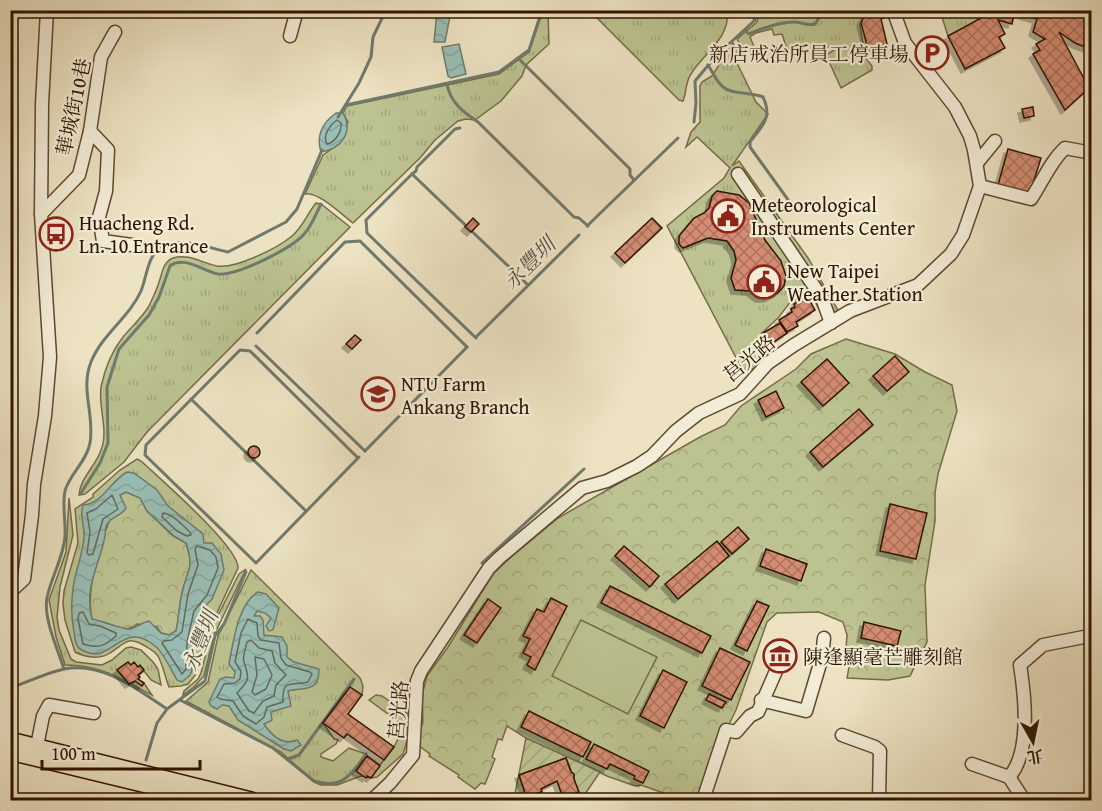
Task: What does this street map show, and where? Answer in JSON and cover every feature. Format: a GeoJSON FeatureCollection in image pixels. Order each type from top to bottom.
{"type":"FeatureCollection","features":[{"type":"Feature","properties":{"kind":"main road"},"geometry":{"type":"LineString","coordinates":[[10,740],[251,801]]}},
{"type":"Feature","properties":{"kind":"main road"},"geometry":{"type":"LineString","coordinates":[[10,752],[212,801]]}},
{"type":"Feature","properties":{"kind":"street"},"geometry":{"type":"LineString","coordinates":[[10,592],[24,579],[50,357],[41,214],[42,104],[47,10]]}},
{"type":"Feature","properties":{"kind":"street"},"geometry":{"type":"LineString","coordinates":[[290,36],[297,10]]}},
{"type":"Feature","properties":{"kind":"street","name":"莒光路"},"geometry":{"type":"LineString","coordinates":[[372,801],[413,755],[417,681],[421,671],[489,568],[582,488],[607,481],[637,466],[652,456],[676,430],[699,413],[740,394],[768,363],[850,311],[918,285],[951,254],[963,235],[980,186],[977,163],[970,136],[955,107],[905,43],[893,10]]}},
{"type":"Feature","properties":{"kind":"street","name":"華城街10巷"},"geometry":{"type":"LineString","coordinates":[[41,214],[79,174],[90,131],[101,57],[115,32]]}},
{"type":"Feature","properties":{"kind":"street"},"geometry":{"type":"LineString","coordinates":[[90,131],[108,150],[106,191],[99,217],[103,241],[139,246]]}},
{"type":"Feature","properties":{"kind":"street"},"geometry":{"type":"LineString","coordinates":[[977,163],[995,141]]}},
{"type":"Feature","properties":{"kind":"street"},"geometry":{"type":"LineString","coordinates":[[980,186],[1031,199],[1044,180],[1053,159],[1065,148],[1092,153]]}},
{"type":"Feature","properties":{"kind":"street"},"geometry":{"type":"LineString","coordinates":[[738,174],[822,298],[831,323]]}},
{"type":"Feature","properties":{"kind":"street"},"geometry":{"type":"LineString","coordinates":[[1009,777],[1017,768],[1025,726],[1025,693],[1020,665],[1043,645],[1091,637]]}},
{"type":"Feature","properties":{"kind":"street"},"geometry":{"type":"LineString","coordinates":[[761,700],[806,711],[822,657],[824,638]]}},
{"type":"Feature","properties":{"kind":"street"},"geometry":{"type":"LineString","coordinates":[[703,801],[726,729],[739,731],[750,716],[758,712],[761,700],[776,671]]}},
{"type":"Feature","properties":{"kind":"street"},"geometry":{"type":"LineString","coordinates":[[38,746],[43,716],[49,705],[94,713]]}},
{"type":"Feature","properties":{"kind":"street"},"geometry":{"type":"LineString","coordinates":[[842,735],[880,751],[879,801]]}},
{"type":"Feature","properties":{"kind":"street"},"geometry":{"type":"LineString","coordinates":[[972,764],[1009,777],[1024,801]]}},
{"type":"Feature","properties":{"kind":"green space"},"geometry":{"type":"Polygon","coordinates":[[[543,11],[548,11],[549,44],[526,65],[522,76],[501,101],[475,120],[458,121],[435,140],[420,158],[353,223],[323,200],[305,194],[323,155],[340,143],[348,122],[343,113],[347,106],[499,74],[529,52],[543,11]]]}},
{"type":"Feature","properties":{"kind":"green space"},"geometry":{"type":"Polygon","coordinates":[[[590,11],[727,11],[727,20],[721,37],[689,77],[683,101],[679,100],[590,11]]]}},
{"type":"Feature","properties":{"kind":"green space"},"geometry":{"type":"Polygon","coordinates":[[[754,11],[867,11],[860,25],[865,57],[872,66],[872,70],[841,88],[826,55],[834,50],[831,46],[800,55],[798,47],[787,49],[782,34],[774,35],[772,29],[750,37],[755,49],[745,53],[737,39],[757,22],[758,17],[754,11]]]}},
{"type":"Feature","properties":{"kind":"green space"},"geometry":{"type":"Polygon","coordinates":[[[940,11],[968,11],[985,16],[948,36],[940,11]]]}},
{"type":"Feature","properties":{"kind":"green space"},"geometry":{"type":"Polygon","coordinates":[[[733,43],[739,55],[735,59],[756,102],[768,114],[732,166],[739,161],[808,258],[839,312],[824,319],[809,290],[794,297],[779,317],[761,334],[775,354],[760,366],[747,370],[742,369],[667,226],[724,178],[730,168],[697,137],[686,147],[691,132],[700,122],[700,86],[712,76],[733,43]]]}},
{"type":"Feature","properties":{"kind":"green space"},"geometry":{"type":"Polygon","coordinates":[[[316,203],[321,204],[350,227],[147,432],[124,462],[85,494],[79,495],[82,483],[99,456],[103,442],[104,427],[100,395],[107,367],[119,343],[149,306],[169,260],[184,257],[225,266],[256,257],[292,236],[316,203]]]}},
{"type":"Feature","properties":{"kind":"green space"},"geometry":{"type":"Polygon","coordinates":[[[846,339],[895,354],[952,385],[957,411],[938,474],[935,493],[935,521],[925,585],[927,642],[910,676],[888,680],[847,678],[852,650],[846,649],[847,635],[843,622],[819,612],[777,613],[767,622],[736,710],[696,800],[671,800],[672,796],[607,776],[526,738],[507,726],[502,740],[498,739],[492,757],[495,759],[485,784],[481,783],[475,789],[458,777],[459,775],[429,756],[430,754],[419,746],[415,746],[423,722],[422,695],[427,676],[448,647],[493,574],[558,518],[725,425],[741,406],[796,369],[811,354],[846,339]]]}},
{"type":"Feature","properties":{"kind":"green space"},"geometry":{"type":"Polygon","coordinates":[[[137,459],[212,529],[235,558],[238,568],[206,636],[197,673],[188,684],[181,686],[169,687],[157,654],[135,641],[127,641],[110,653],[97,657],[75,652],[65,620],[64,591],[78,543],[75,509],[93,497],[93,494],[120,470],[137,459]]]}},
{"type":"Feature","properties":{"kind":"green space"},"geometry":{"type":"Polygon","coordinates":[[[126,492],[140,498],[147,511],[173,536],[186,543],[190,569],[182,593],[176,631],[169,635],[161,633],[157,627],[137,624],[127,629],[92,620],[91,590],[97,556],[120,495],[126,492]]]}},
{"type":"Feature","properties":{"kind":"green space"},"geometry":{"type":"Polygon","coordinates":[[[69,498],[73,535],[60,587],[57,617],[59,630],[71,659],[76,662],[102,665],[126,648],[141,650],[158,669],[161,685],[151,680],[144,671],[138,679],[144,683],[152,695],[101,670],[65,665],[56,637],[49,600],[66,552],[69,498]]]}},
{"type":"Feature","properties":{"kind":"green space"},"geometry":{"type":"Polygon","coordinates":[[[246,569],[214,635],[204,676],[183,695],[201,673],[213,625],[239,574],[246,569]]]}},
{"type":"Feature","properties":{"kind":"green space"},"geometry":{"type":"Polygon","coordinates":[[[251,570],[360,678],[363,686],[362,695],[350,687],[323,723],[334,739],[338,740],[336,744],[321,754],[321,757],[333,761],[349,748],[363,753],[380,765],[394,747],[404,726],[369,700],[376,695],[382,696],[411,716],[410,731],[403,754],[377,777],[361,776],[337,785],[321,785],[314,782],[281,752],[186,701],[208,682],[218,636],[251,570]]]}},
{"type":"Feature","properties":{"kind":"green space"},"geometry":{"type":"Polygon","coordinates":[[[581,620],[657,657],[628,714],[552,676],[581,620]]]}},
{"type":"Feature","properties":{"kind":"green space"},"geometry":{"type":"Polygon","coordinates":[[[526,738],[600,772],[581,800],[563,800],[578,792],[566,758],[519,775],[526,796],[534,794],[535,800],[514,799],[526,738]]]}},
{"type":"Feature","properties":{"kind":"water"},"geometry":{"type":"Polygon","coordinates":[[[437,11],[451,11],[445,42],[434,42],[437,11]]]}},
{"type":"Feature","properties":{"kind":"water"},"geometry":{"type":"Polygon","coordinates":[[[459,44],[466,74],[451,78],[448,76],[442,47],[459,44]]]}},
{"type":"Feature","properties":{"kind":"water"},"geometry":{"type":"Polygon","coordinates":[[[336,113],[343,113],[346,120],[346,133],[340,143],[321,152],[319,141],[321,130],[336,113]]]}},
{"type":"Feature","properties":{"kind":"water"},"geometry":{"type":"Polygon","coordinates":[[[127,472],[134,473],[157,490],[168,506],[203,534],[204,543],[212,543],[221,554],[224,570],[212,599],[199,613],[193,643],[192,670],[182,682],[177,680],[158,649],[143,639],[133,637],[124,639],[100,653],[80,649],[76,644],[72,601],[83,543],[83,505],[96,501],[127,472]],[[126,492],[120,495],[126,508],[106,526],[91,586],[92,619],[129,629],[149,621],[161,633],[169,635],[176,631],[181,598],[190,564],[189,552],[186,543],[174,536],[147,511],[140,498],[126,492]]]}},
{"type":"Feature","properties":{"kind":"water"},"geometry":{"type":"Polygon","coordinates":[[[258,592],[266,594],[279,608],[273,630],[269,631],[266,626],[271,618],[265,613],[257,611],[254,616],[260,616],[263,620],[264,635],[282,637],[287,646],[287,657],[294,662],[319,669],[316,682],[310,688],[288,691],[291,706],[271,712],[272,720],[264,724],[278,739],[287,742],[297,740],[301,745],[291,751],[284,749],[238,720],[229,706],[222,705],[217,709],[209,702],[220,679],[234,678],[235,672],[229,664],[237,624],[251,597],[258,592]]]}},
{"type":"Feature","properties":{"kind":"building"},"geometry":{"type":"Polygon","coordinates":[[[867,10],[883,10],[884,18],[881,19],[887,44],[868,49],[861,23],[867,10]]]}},
{"type":"Feature","properties":{"kind":"building"},"geometry":{"type":"Polygon","coordinates":[[[968,10],[1015,10],[1012,24],[998,20],[1005,34],[999,37],[1005,48],[965,69],[948,36],[985,16],[968,10]]]}},
{"type":"Feature","properties":{"kind":"building"},"geometry":{"type":"Polygon","coordinates":[[[1024,10],[1092,10],[1092,50],[1075,43],[1059,32],[1089,88],[1065,110],[1033,54],[1040,50],[1036,44],[1045,39],[1033,32],[1037,19],[1023,15],[1024,10]]]}},
{"type":"Feature","properties":{"kind":"building"},"geometry":{"type":"Polygon","coordinates":[[[1033,107],[1034,116],[1024,118],[1022,109],[1033,107]]]}},
{"type":"Feature","properties":{"kind":"building"},"geometry":{"type":"Polygon","coordinates":[[[1008,149],[1041,158],[1030,193],[998,185],[1008,149]]]}},
{"type":"Feature","properties":{"kind":"building"},"geometry":{"type":"Polygon","coordinates":[[[717,191],[739,195],[749,203],[765,240],[781,261],[786,276],[784,286],[778,293],[768,298],[759,298],[750,291],[735,290],[731,278],[736,260],[734,251],[727,241],[708,238],[683,248],[679,244],[679,236],[694,218],[709,208],[712,196],[717,191]]]}},
{"type":"Feature","properties":{"kind":"building"},"geometry":{"type":"Polygon","coordinates":[[[473,218],[479,224],[471,232],[465,227],[473,218]]]}},
{"type":"Feature","properties":{"kind":"building"},"geometry":{"type":"Polygon","coordinates":[[[652,218],[662,228],[625,263],[615,253],[652,218]]]}},
{"type":"Feature","properties":{"kind":"building"},"geometry":{"type":"Polygon","coordinates":[[[806,294],[815,310],[796,322],[798,326],[787,332],[779,320],[792,312],[791,309],[795,307],[796,300],[806,294]]]}},
{"type":"Feature","properties":{"kind":"building"},"geometry":{"type":"Polygon","coordinates":[[[780,323],[787,333],[771,344],[763,333],[780,323]]]}},
{"type":"Feature","properties":{"kind":"building"},"geometry":{"type":"Polygon","coordinates":[[[355,335],[361,340],[352,349],[346,344],[355,335]]]}},
{"type":"Feature","properties":{"kind":"building"},"geometry":{"type":"Polygon","coordinates":[[[895,356],[909,372],[887,391],[873,376],[895,356]]]}},
{"type":"Feature","properties":{"kind":"building"},"geometry":{"type":"Polygon","coordinates":[[[827,359],[849,383],[823,406],[801,382],[827,359]]]}},
{"type":"Feature","properties":{"kind":"building"},"geometry":{"type":"Polygon","coordinates":[[[776,391],[784,408],[766,417],[758,400],[776,391]]]}},
{"type":"Feature","properties":{"kind":"building"},"geometry":{"type":"Polygon","coordinates":[[[859,409],[873,425],[823,467],[810,452],[859,409]]]}},
{"type":"Feature","properties":{"kind":"building"},"geometry":{"type":"Polygon","coordinates":[[[256,446],[259,447],[259,457],[252,458],[249,457],[248,450],[249,447],[256,446]]]}},
{"type":"Feature","properties":{"kind":"building"},"geometry":{"type":"Polygon","coordinates":[[[890,504],[927,513],[916,559],[880,551],[890,504]]]}},
{"type":"Feature","properties":{"kind":"building"},"geometry":{"type":"Polygon","coordinates":[[[738,527],[749,539],[732,554],[721,542],[738,527]]]}},
{"type":"Feature","properties":{"kind":"building"},"geometry":{"type":"Polygon","coordinates":[[[717,541],[729,556],[678,599],[665,584],[717,541]]]}},
{"type":"Feature","properties":{"kind":"building"},"geometry":{"type":"Polygon","coordinates":[[[624,546],[659,576],[650,587],[615,556],[624,546]]]}},
{"type":"Feature","properties":{"kind":"building"},"geometry":{"type":"Polygon","coordinates":[[[766,549],[807,564],[801,581],[760,566],[766,549]]]}},
{"type":"Feature","properties":{"kind":"building"},"geometry":{"type":"Polygon","coordinates":[[[610,586],[711,636],[702,653],[601,603],[610,586]]]}},
{"type":"Feature","properties":{"kind":"building"},"geometry":{"type":"Polygon","coordinates":[[[551,598],[567,606],[535,670],[527,665],[531,657],[523,653],[530,639],[523,636],[537,609],[544,612],[551,598]]]}},
{"type":"Feature","properties":{"kind":"building"},"geometry":{"type":"Polygon","coordinates":[[[488,599],[501,608],[477,643],[464,635],[488,599]]]}},
{"type":"Feature","properties":{"kind":"building"},"geometry":{"type":"Polygon","coordinates":[[[757,601],[769,606],[747,651],[735,645],[757,601]]]}},
{"type":"Feature","properties":{"kind":"building"},"geometry":{"type":"Polygon","coordinates":[[[864,622],[901,631],[897,646],[861,638],[864,622]]]}},
{"type":"Feature","properties":{"kind":"building"},"geometry":{"type":"Polygon","coordinates":[[[720,648],[750,662],[731,700],[702,686],[720,648]]]}},
{"type":"Feature","properties":{"kind":"building"},"geometry":{"type":"Polygon","coordinates":[[[128,662],[131,665],[134,662],[138,667],[140,665],[144,670],[138,675],[140,677],[138,679],[144,683],[142,686],[135,681],[129,684],[117,670],[128,662]]]}},
{"type":"Feature","properties":{"kind":"building"},"geometry":{"type":"Polygon","coordinates":[[[663,670],[687,682],[664,728],[640,716],[663,670]]]}},
{"type":"Feature","properties":{"kind":"building"},"geometry":{"type":"Polygon","coordinates":[[[350,687],[362,695],[348,714],[394,747],[384,760],[347,734],[344,738],[323,723],[350,687]]]}},
{"type":"Feature","properties":{"kind":"building"},"geometry":{"type":"Polygon","coordinates":[[[709,694],[726,702],[722,708],[706,700],[709,694]]]}},
{"type":"Feature","properties":{"kind":"building"},"geometry":{"type":"Polygon","coordinates":[[[529,711],[591,742],[583,757],[521,727],[529,711]]]}},
{"type":"Feature","properties":{"kind":"building"},"geometry":{"type":"Polygon","coordinates":[[[594,744],[649,771],[643,783],[634,779],[635,776],[610,764],[607,769],[586,759],[594,744]]]}},
{"type":"Feature","properties":{"kind":"building"},"geometry":{"type":"Polygon","coordinates":[[[367,756],[380,766],[371,778],[367,776],[366,778],[356,771],[367,756]]]}},
{"type":"Feature","properties":{"kind":"building"},"geometry":{"type":"Polygon","coordinates":[[[566,758],[579,792],[563,798],[557,781],[541,789],[542,792],[526,796],[519,775],[566,758]]]}},
{"type":"Feature","properties":{"kind":"waterway"},"geometry":{"type":"LineString","coordinates":[[338,117],[359,83],[371,57],[373,37],[386,10]]}},
{"type":"Feature","properties":{"kind":"waterway"},"geometry":{"type":"LineString","coordinates":[[346,105],[499,72],[529,50],[542,10]]}},
{"type":"Feature","properties":{"kind":"waterway","name":"永豐圳"},"geometry":{"type":"LineString","coordinates":[[694,122],[695,81],[716,56],[755,20],[749,10]]}},
{"type":"Feature","properties":{"kind":"waterway"},"geometry":{"type":"LineString","coordinates":[[745,30],[749,34],[784,23],[815,24],[824,10]]}},
{"type":"Feature","properties":{"kind":"waterway"},"geometry":{"type":"LineString","coordinates":[[518,58],[630,169],[630,175],[634,180]]}},
{"type":"Feature","properties":{"kind":"waterway"},"geometry":{"type":"LineString","coordinates":[[708,65],[717,81],[725,88],[763,97],[767,111],[765,121],[750,142],[750,147],[794,208]]}},
{"type":"Feature","properties":{"kind":"waterway"},"geometry":{"type":"LineString","coordinates":[[447,84],[458,106],[478,122],[574,217],[579,218],[588,226]]}},
{"type":"Feature","properties":{"kind":"waterway"},"geometry":{"type":"LineString","coordinates":[[412,174],[455,129],[460,128]]}},
{"type":"Feature","properties":{"kind":"waterway","name":"永豐圳"},"geometry":{"type":"LineString","coordinates":[[587,226],[678,138]]}},
{"type":"Feature","properties":{"kind":"waterway"},"geometry":{"type":"LineString","coordinates":[[64,669],[49,624],[46,606],[64,545],[65,491],[90,443],[91,423],[87,382],[91,362],[102,343],[136,301],[150,261],[157,251],[169,244],[186,243],[228,252],[286,222],[297,209],[322,150]]}},
{"type":"Feature","properties":{"kind":"waterway"},"geometry":{"type":"LineString","coordinates":[[476,338],[367,233],[366,220],[412,174],[528,285]]}},
{"type":"Feature","properties":{"kind":"waterway"},"geometry":{"type":"LineString","coordinates":[[81,493],[100,463],[108,443],[107,387],[119,349],[149,315],[159,297],[170,266],[181,262],[218,274],[251,266],[299,239],[310,226],[321,204]]}},
{"type":"Feature","properties":{"kind":"waterway","name":"永豐圳"},"geometry":{"type":"LineString","coordinates":[[476,337],[579,235]]}},
{"type":"Feature","properties":{"kind":"waterway"},"geometry":{"type":"LineString","coordinates":[[257,333],[345,242],[360,241],[467,347]]}},
{"type":"Feature","properties":{"kind":"waterway"},"geometry":{"type":"LineString","coordinates":[[256,346],[365,451]]}},
{"type":"Feature","properties":{"kind":"waterway","name":"永豐圳"},"geometry":{"type":"LineString","coordinates":[[365,451],[467,347]]}},
{"type":"Feature","properties":{"kind":"waterway"},"geometry":{"type":"LineString","coordinates":[[358,458],[250,351],[240,350],[146,445],[145,455],[256,563],[359,457]]}},
{"type":"Feature","properties":{"kind":"waterway"},"geometry":{"type":"LineString","coordinates":[[191,399],[306,511]]}},
{"type":"Feature","properties":{"kind":"waterway"},"geometry":{"type":"LineString","coordinates":[[482,563],[584,469]]}},
{"type":"Feature","properties":{"kind":"waterway","name":"永豐圳"},"geometry":{"type":"LineString","coordinates":[[146,760],[157,723],[167,709],[205,681],[215,636],[224,624],[246,572]]}},
{"type":"Feature","properties":{"kind":"waterway","name":"永豐圳"},"geometry":{"type":"LineString","coordinates":[[10,688],[64,669],[92,669],[119,679],[167,709]]}},
{"type":"Feature","properties":{"kind":"waterway"},"geometry":{"type":"LineString","coordinates":[[288,759],[299,755],[354,679]]}},
{"type":"Feature","properties":{"kind":"waterway"},"geometry":{"type":"LineString","coordinates":[[180,700],[273,748],[314,781],[339,782],[351,774],[366,754]]}},
{"type":"Feature","properties":{"kind":"place","name":"新店戒治所員工停車場"},"geometry":{"type":"Point","coordinates":[932,53]}},
{"type":"Feature","properties":{"kind":"place","name":"Meteorological Instruments Center"},"geometry":{"type":"Point","coordinates":[728,216]}},
{"type":"Feature","properties":{"kind":"place","name":"Huacheng Rd. Ln. 10 Entrance"},"geometry":{"type":"Point","coordinates":[56,234]}},
{"type":"Feature","properties":{"kind":"place","name":"New Taipei Weather Station"},"geometry":{"type":"Point","coordinates":[764,282]}},
{"type":"Feature","properties":{"kind":"place","name":"NTU Farm Ankang Branch"},"geometry":{"type":"Point","coordinates":[378,394]}},
{"type":"Feature","properties":{"kind":"place","name":"陳逢顯毫芒雕刻館"},"geometry":{"type":"Point","coordinates":[780,656]}}]}
